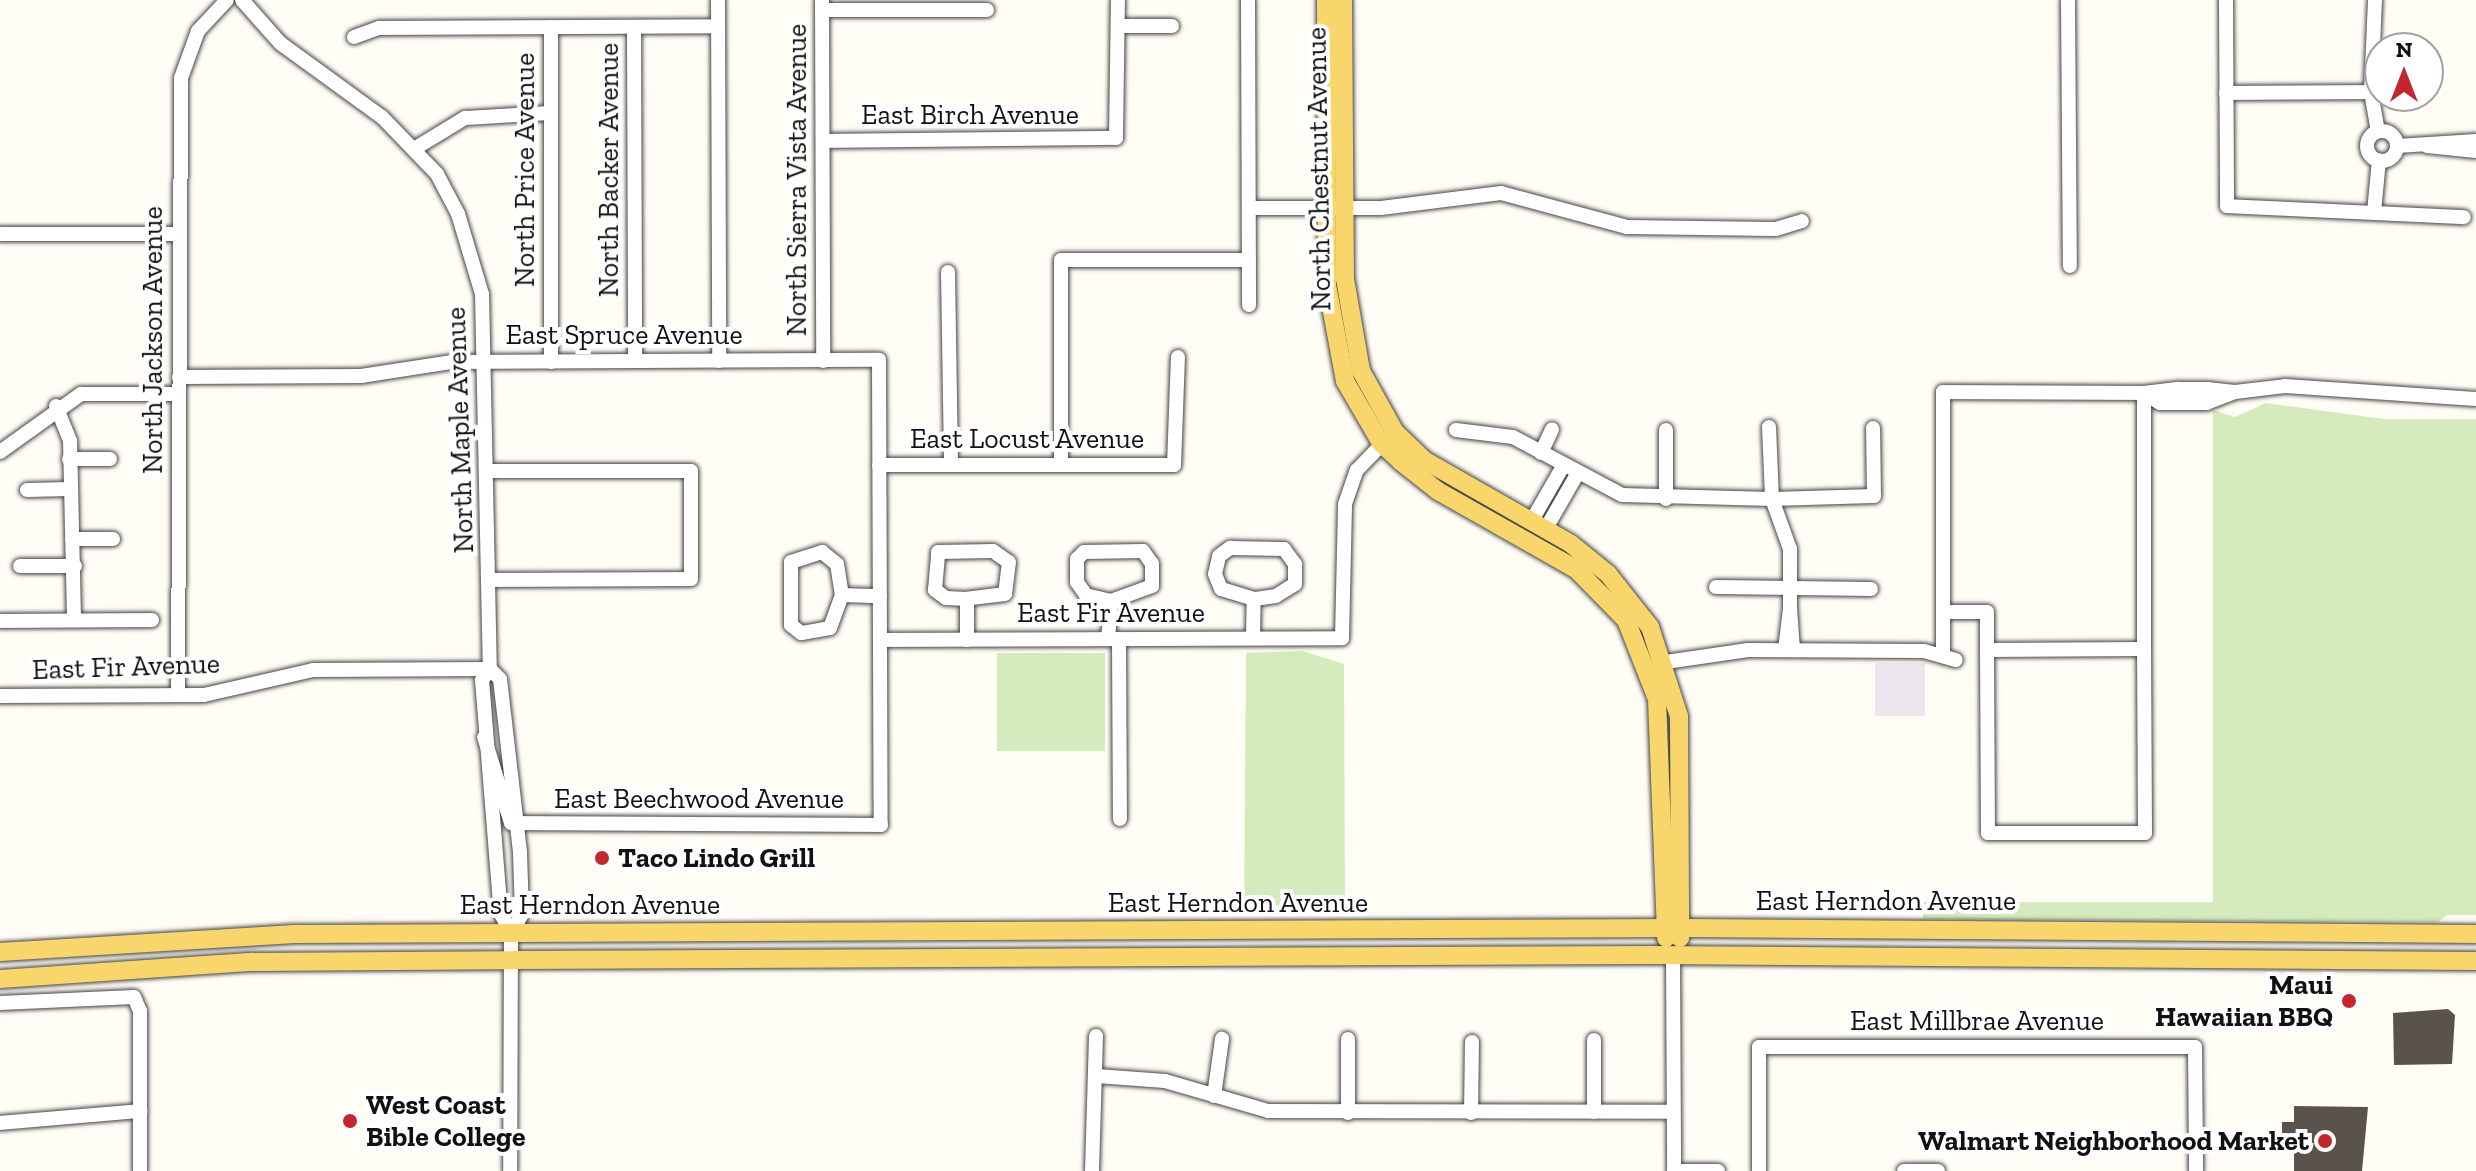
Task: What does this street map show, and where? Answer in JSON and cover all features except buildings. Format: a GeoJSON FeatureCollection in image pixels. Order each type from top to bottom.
{"type":"FeatureCollection","features":[{"type":"Feature","properties":{"kind":"main road","name":"North Chestnut Avenue"},"geometry":{"type":"LineString","coordinates":[[1326,0],[1336,209]]}},
{"type":"Feature","properties":{"kind":"main road","name":"North Chestnut Avenue"},"geometry":{"type":"LineString","coordinates":[[1343,0],[1336,209],[1327,285],[1337,358],[1388,437],[1438,491],[1551,554],[1616,607],[1657,662],[1662,929],[1673,956]]}},
{"type":"Feature","properties":{"kind":"main road","name":"North Chestnut Avenue"},"geometry":{"type":"LineString","coordinates":[[1388,437],[1444,473],[1581,551],[1624,590],[1660,670],[1671,722],[1681,730],[1684,928],[1673,956]]}},
{"type":"Feature","properties":{"kind":"main road","name":"East Herndon Avenue"},"geometry":{"type":"LineString","coordinates":[[0,952],[229,936],[511,933],[1684,928],[2476,934]]}},
{"type":"Feature","properties":{"kind":"main road","name":"East Herndon Avenue"},"geometry":{"type":"LineString","coordinates":[[0,979],[252,962],[512,960],[1673,956],[2476,961]]}},
{"type":"Feature","properties":{"kind":"street","name":"North Jackson Avenue"},"geometry":{"type":"LineString","coordinates":[[178,695],[181,78],[198,31],[227,0]]}},
{"type":"Feature","properties":{"kind":"street","name":"North Maple Avenue"},"geometry":{"type":"LineString","coordinates":[[242,0],[280,43],[382,117],[437,174],[458,214],[482,294],[488,362],[490,669],[482,680],[484,737],[501,914],[511,933],[511,1171]]}},
{"type":"Feature","properties":{"kind":"street"},"geometry":{"type":"LineString","coordinates":[[718,0],[719,361]]}},
{"type":"Feature","properties":{"kind":"street"},"geometry":{"type":"LineString","coordinates":[[1118,0],[1118,26],[1172,26]]}},
{"type":"Feature","properties":{"kind":"street"},"geometry":{"type":"LineString","coordinates":[[1248,0],[1249,305]]}},
{"type":"Feature","properties":{"kind":"street"},"geometry":{"type":"LineString","coordinates":[[2068,0],[2070,266]]}},
{"type":"Feature","properties":{"kind":"street"},"geometry":{"type":"LineString","coordinates":[[2226,0],[2227,206],[2464,217]]}},
{"type":"Feature","properties":{"kind":"street"},"geometry":{"type":"LineString","coordinates":[[2374,32],[2375,0]]}},
{"type":"Feature","properties":{"kind":"street"},"geometry":{"type":"LineString","coordinates":[[822,5],[987,10]]}},
{"type":"Feature","properties":{"kind":"street","name":"North Sierra Vista Avenue"},"geometry":{"type":"LineString","coordinates":[[822,5],[823,361]]}},
{"type":"Feature","properties":{"kind":"street"},"geometry":{"type":"LineString","coordinates":[[354,37],[379,28],[718,26]]}},
{"type":"Feature","properties":{"kind":"street","name":"East Birch Avenue"},"geometry":{"type":"LineString","coordinates":[[823,141],[1116,138],[1118,26]]}},
{"type":"Feature","properties":{"kind":"street","name":"North Price Avenue"},"geometry":{"type":"LineString","coordinates":[[551,27],[551,362]]}},
{"type":"Feature","properties":{"kind":"street","name":"North Backer Avenue"},"geometry":{"type":"LineString","coordinates":[[634,27],[635,361]]}},
{"type":"Feature","properties":{"kind":"street"},"geometry":{"type":"LineString","coordinates":[[2226,93],[2364,92]]}},
{"type":"Feature","properties":{"kind":"street"},"geometry":{"type":"LineString","coordinates":[[2374,212],[2379,160],[2367,146],[2378,131],[2375,112]]}},
{"type":"Feature","properties":{"kind":"street"},"geometry":{"type":"LineString","coordinates":[[414,149],[465,118],[550,113]]}},
{"type":"Feature","properties":{"kind":"street"},"geometry":{"type":"LineString","coordinates":[[2378,131],[2392,135],[2397,146],[2392,157],[2379,160]]}},
{"type":"Feature","properties":{"kind":"street"},"geometry":{"type":"LineString","coordinates":[[2397,146],[2476,141]]}},
{"type":"Feature","properties":{"kind":"street"},"geometry":{"type":"LineString","coordinates":[[2427,146],[2476,151]]}},
{"type":"Feature","properties":{"kind":"street"},"geometry":{"type":"LineString","coordinates":[[1249,208],[1336,209],[1501,193],[1627,227],[1776,229],[1802,221]]}},
{"type":"Feature","properties":{"kind":"street"},"geometry":{"type":"LineString","coordinates":[[0,234],[180,234]]}},
{"type":"Feature","properties":{"kind":"street"},"geometry":{"type":"LineString","coordinates":[[1061,465],[1061,260],[1249,260]]}},
{"type":"Feature","properties":{"kind":"street"},"geometry":{"type":"LineString","coordinates":[[948,272],[951,465]]}},
{"type":"Feature","properties":{"kind":"street","name":"East Locust Avenue"},"geometry":{"type":"LineString","coordinates":[[879,465],[1174,465],[1178,357]]}},
{"type":"Feature","properties":{"kind":"street","name":"East Spruce Avenue"},"geometry":{"type":"LineString","coordinates":[[179,377],[361,376],[488,362],[879,360],[879,465]]}},
{"type":"Feature","properties":{"kind":"street"},"geometry":{"type":"LineString","coordinates":[[1657,662],[1716,650],[1950,657],[1943,612],[1943,392],[2144,393],[2160,403],[2193,403],[2235,392],[2285,386],[2476,399]]}},
{"type":"Feature","properties":{"kind":"street"},"geometry":{"type":"LineString","coordinates":[[1943,612],[1987,612],[1988,833],[2145,833],[2144,393]]}},
{"type":"Feature","properties":{"kind":"street"},"geometry":{"type":"LineString","coordinates":[[0,452],[56,406],[81,394],[179,394]]}},
{"type":"Feature","properties":{"kind":"street"},"geometry":{"type":"LineString","coordinates":[[56,406],[69,459],[75,566],[74,620]]}},
{"type":"Feature","properties":{"kind":"street"},"geometry":{"type":"LineString","coordinates":[[1769,427],[1772,499],[1790,549],[1789,650]]}},
{"type":"Feature","properties":{"kind":"street"},"geometry":{"type":"LineString","coordinates":[[1456,430],[1489,431],[1541,453],[1569,472],[1622,495],[1666,499],[1772,499],[1874,496],[1873,428]]}},
{"type":"Feature","properties":{"kind":"street"},"geometry":{"type":"LineString","coordinates":[[1541,453],[1552,429]]}},
{"type":"Feature","properties":{"kind":"street"},"geometry":{"type":"LineString","coordinates":[[1666,430],[1666,499]]}},
{"type":"Feature","properties":{"kind":"street","name":"East Fir Avenue"},"geometry":{"type":"LineString","coordinates":[[880,640],[1342,638],[1345,504],[1357,470],[1388,437]]}},
{"type":"Feature","properties":{"kind":"street"},"geometry":{"type":"LineString","coordinates":[[69,459],[110,459]]}},
{"type":"Feature","properties":{"kind":"street"},"geometry":{"type":"LineString","coordinates":[[879,465],[880,640]]}},
{"type":"Feature","properties":{"kind":"street"},"geometry":{"type":"LineString","coordinates":[[489,471],[691,471],[691,579],[489,580]]}},
{"type":"Feature","properties":{"kind":"street"},"geometry":{"type":"LineString","coordinates":[[1538,526],[1569,472]]}},
{"type":"Feature","properties":{"kind":"street"},"geometry":{"type":"LineString","coordinates":[[27,490],[69,489]]}},
{"type":"Feature","properties":{"kind":"street"},"geometry":{"type":"LineString","coordinates":[[72,539],[113,539]]}},
{"type":"Feature","properties":{"kind":"street"},"geometry":{"type":"LineString","coordinates":[[1230,548],[1291,554],[1295,584],[1276,596],[1254,599],[1221,589],[1215,574],[1219,556],[1230,548]]}},
{"type":"Feature","properties":{"kind":"street"},"geometry":{"type":"LineString","coordinates":[[993,551],[1009,562],[1005,594],[967,599],[946,598],[935,590],[938,552],[993,551]]}},
{"type":"Feature","properties":{"kind":"street"},"geometry":{"type":"LineString","coordinates":[[1143,551],[1152,564],[1152,586],[1111,601],[1086,595],[1077,582],[1077,559],[1084,552],[1143,551]]}},
{"type":"Feature","properties":{"kind":"street"},"geometry":{"type":"LineString","coordinates":[[822,552],[837,564],[842,595],[830,628],[801,633],[791,625],[791,562],[822,552]]}},
{"type":"Feature","properties":{"kind":"street"},"geometry":{"type":"LineString","coordinates":[[20,566],[75,566]]}},
{"type":"Feature","properties":{"kind":"street"},"geometry":{"type":"LineString","coordinates":[[1716,587],[1871,589]]}},
{"type":"Feature","properties":{"kind":"street"},"geometry":{"type":"LineString","coordinates":[[842,595],[880,596]]}},
{"type":"Feature","properties":{"kind":"street"},"geometry":{"type":"LineString","coordinates":[[967,599],[967,640]]}},
{"type":"Feature","properties":{"kind":"street"},"geometry":{"type":"LineString","coordinates":[[1253,638],[1254,599]]}},
{"type":"Feature","properties":{"kind":"street"},"geometry":{"type":"LineString","coordinates":[[1111,601],[1120,819]]}},
{"type":"Feature","properties":{"kind":"street"},"geometry":{"type":"LineString","coordinates":[[0,621],[152,620]]}},
{"type":"Feature","properties":{"kind":"street","name":"East Beechwood Avenue"},"geometry":{"type":"LineString","coordinates":[[517,824],[881,825],[880,640]]}},
{"type":"Feature","properties":{"kind":"street"},"geometry":{"type":"LineString","coordinates":[[1987,650],[2144,649]]}},
{"type":"Feature","properties":{"kind":"street","name":"North Maple Avenue"},"geometry":{"type":"LineString","coordinates":[[490,669],[500,679],[517,824],[522,914],[511,933]]}},
{"type":"Feature","properties":{"kind":"street","name":"East Fir Avenue"},"geometry":{"type":"LineString","coordinates":[[0,696],[178,695],[227,692],[313,670],[490,669]]}},
{"type":"Feature","properties":{"kind":"street"},"geometry":{"type":"LineString","coordinates":[[484,737],[506,817],[517,824]]}},
{"type":"Feature","properties":{"kind":"street","name":"North Chestnut Avenue"},"geometry":{"type":"LineString","coordinates":[[1673,956],[1674,1171]]}},
{"type":"Feature","properties":{"kind":"street"},"geometry":{"type":"LineString","coordinates":[[0,1003],[134,997],[140,1011],[140,1171]]}},
{"type":"Feature","properties":{"kind":"street"},"geometry":{"type":"LineString","coordinates":[[1092,1171],[1096,1036]]}},
{"type":"Feature","properties":{"kind":"street"},"geometry":{"type":"LineString","coordinates":[[1214,1096],[1222,1039]]}},
{"type":"Feature","properties":{"kind":"street"},"geometry":{"type":"LineString","coordinates":[[1348,1039],[1348,1113]]}},
{"type":"Feature","properties":{"kind":"street"},"geometry":{"type":"LineString","coordinates":[[1594,1040],[1594,1112]]}},
{"type":"Feature","properties":{"kind":"street"},"geometry":{"type":"LineString","coordinates":[[1471,1113],[1472,1042]]}},
{"type":"Feature","properties":{"kind":"street","name":"East Millbrae Avenue"},"geometry":{"type":"LineString","coordinates":[[1759,1171],[1759,1047],[2195,1047],[2196,1171]]}},
{"type":"Feature","properties":{"kind":"street"},"geometry":{"type":"LineString","coordinates":[[1097,1076],[1165,1081],[1268,1111],[1673,1112]]}},
{"type":"Feature","properties":{"kind":"street"},"geometry":{"type":"LineString","coordinates":[[0,1123],[140,1111]]}},
{"type":"Feature","properties":{"kind":"street"},"geometry":{"type":"LineString","coordinates":[[1674,1171],[1718,1171]]}},
{"type":"Feature","properties":{"kind":"street"},"geometry":{"type":"LineString","coordinates":[[1904,1171],[1938,1171]]}},
{"type":"Feature","properties":{"kind":"shaded area"},"geometry":{"type":"Polygon","coordinates":[[[1875,663],[1925,663],[1925,716],[1875,716],[1875,663]]]}},
{"type":"Feature","properties":{"kind":"green space"},"geometry":{"type":"Polygon","coordinates":[[[2266,403],[2384,419],[2476,419],[2476,915],[2447,915],[2438,922],[1923,919],[1924,902],[2213,902],[2213,410],[2235,417],[2266,403]]]}},
{"type":"Feature","properties":{"kind":"green space"},"geometry":{"type":"Polygon","coordinates":[[[1303,651],[1344,664],[1345,910],[1244,911],[1246,653],[1303,651]]]}},
{"type":"Feature","properties":{"kind":"green space"},"geometry":{"type":"Polygon","coordinates":[[[997,653],[1105,653],[1105,751],[997,751],[997,653]]]}},
{"type":"Feature","properties":{"kind":"place","name":"Taco Lindo Grill"},"geometry":{"type":"Point","coordinates":[602,858]}},
{"type":"Feature","properties":{"kind":"place","name":"Maui Hawaiian BBQ"},"geometry":{"type":"Point","coordinates":[2349,1001]}},
{"type":"Feature","properties":{"kind":"place","name":"West Coast Bible College"},"geometry":{"type":"Point","coordinates":[350,1121]}},
{"type":"Feature","properties":{"kind":"place","name":"Walmart Neighborhood Market"},"geometry":{"type":"Point","coordinates":[2325,1141]}}]}
